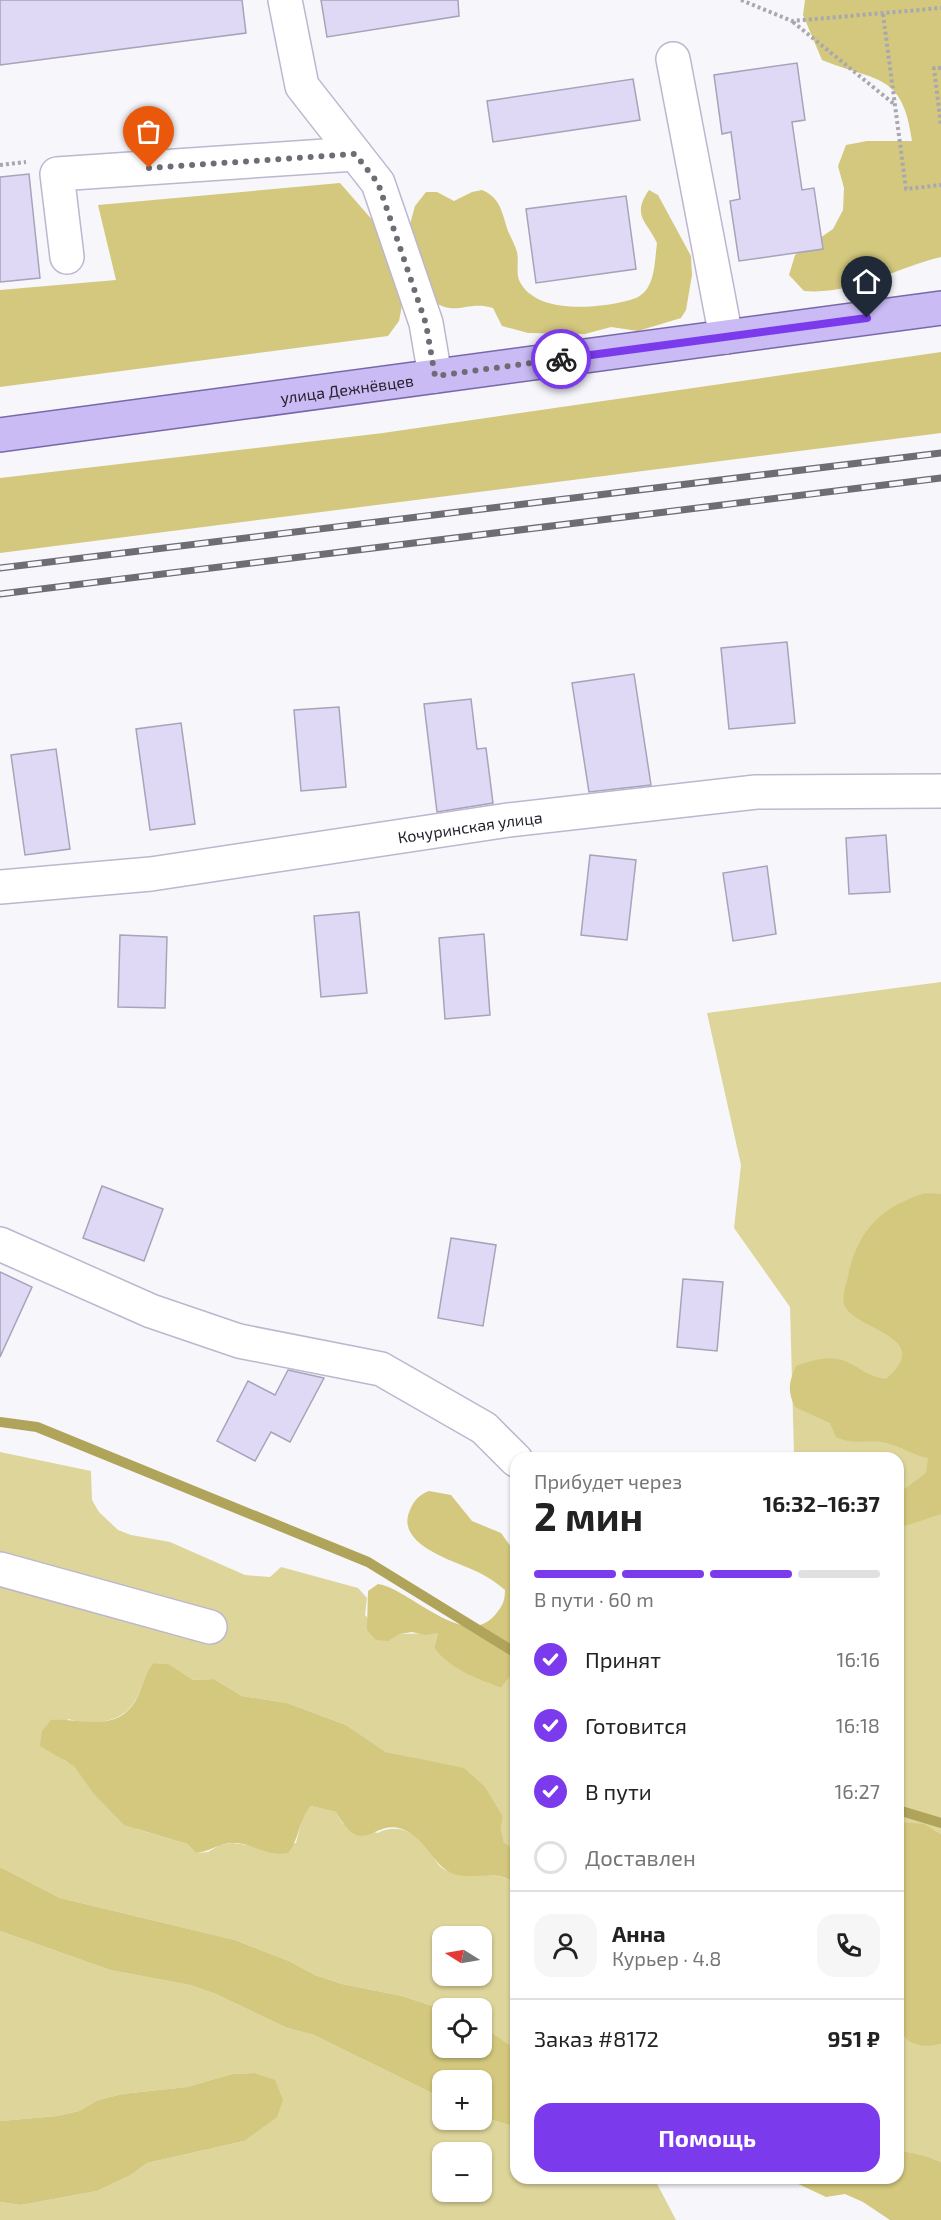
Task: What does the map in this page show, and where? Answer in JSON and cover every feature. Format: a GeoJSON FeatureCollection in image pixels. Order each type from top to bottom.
{"type":"FeatureCollection","features":[{"type":"Feature","properties":{"kind":"main road","name":"улица Дежнёвцев"},"geometry":{"type":"LineString","coordinates":[[0,435],[941,308]]}},
{"type":"Feature","properties":{"kind":"street"},"geometry":{"type":"LineString","coordinates":[[285,0],[302,86],[378,183],[426,324],[435,376]]}},
{"type":"Feature","properties":{"kind":"street"},"geometry":{"type":"LineString","coordinates":[[673,59],[726,337]]}},
{"type":"Feature","properties":{"kind":"street"},"geometry":{"type":"LineString","coordinates":[[67,257],[57,174],[355,154]]}},
{"type":"Feature","properties":{"kind":"street","name":"Кочуринская улица"},"geometry":{"type":"LineString","coordinates":[[0,887],[151,874],[508,820],[756,792],[941,791]]}},
{"type":"Feature","properties":{"kind":"street"},"geometry":{"type":"LineString","coordinates":[[0,1244],[151,1311],[239,1341],[381,1369],[484,1428],[510,1454]]}},
{"type":"Feature","properties":{"kind":"street"},"geometry":{"type":"LineString","coordinates":[[0,1569],[210,1626]]}},
{"type":"Feature","properties":{"kind":"path"},"geometry":{"type":"LineString","coordinates":[[741,0],[792,21],[895,105]]}},
{"type":"Feature","properties":{"kind":"path"},"geometry":{"type":"LineString","coordinates":[[792,21],[941,8]]}},
{"type":"Feature","properties":{"kind":"path"},"geometry":{"type":"LineString","coordinates":[[883,14],[906,189],[941,185]]}},
{"type":"Feature","properties":{"kind":"path"},"geometry":{"type":"LineString","coordinates":[[941,68],[934,68],[941,126]]}},
{"type":"Feature","properties":{"kind":"shaded area"},"geometry":{"type":"Polygon","coordinates":[[[805,0],[941,0],[941,257],[857,285],[823,291],[804,291],[789,275],[795,255],[833,229],[843,210],[844,188],[838,166],[846,145],[867,141],[912,141],[902,102],[894,91],[872,77],[822,60],[803,15],[805,0]]]}},
{"type":"Feature","properties":{"kind":"shaded area"},"geometry":{"type":"Polygon","coordinates":[[[340,183],[388,238],[403,300],[399,321],[388,336],[0,387],[0,290],[116,280],[98,205],[340,183]]]}},
{"type":"Feature","properties":{"kind":"shaded area"},"geometry":{"type":"Polygon","coordinates":[[[482,190],[493,197],[500,207],[517,252],[519,280],[527,292],[554,304],[586,307],[630,300],[645,292],[652,278],[657,243],[642,218],[641,206],[649,190],[658,195],[691,256],[692,275],[686,310],[681,318],[638,331],[611,327],[585,334],[528,333],[502,326],[493,308],[477,306],[451,308],[436,303],[407,235],[415,206],[426,192],[437,192],[454,201],[482,190]]]}},
{"type":"Feature","properties":{"kind":"shaded area"},"geometry":{"type":"Polygon","coordinates":[[[941,352],[941,433],[0,553],[0,478],[383,433],[941,352]]]}},
{"type":"Feature","properties":{"kind":"shaded area"},"geometry":{"type":"Polygon","coordinates":[[[941,982],[941,1834],[926,1827],[904,1823],[904,1452],[794,1452],[790,1307],[734,1228],[741,1165],[707,1013],[941,982]]]}},
{"type":"Feature","properties":{"kind":"shaded area"},"geometry":{"type":"Polygon","coordinates":[[[925,1193],[941,1194],[941,1514],[904,1526],[904,1489],[926,1473],[928,1458],[887,1443],[856,1442],[836,1437],[830,1423],[795,1407],[790,1386],[796,1366],[815,1360],[834,1358],[870,1375],[886,1379],[899,1364],[902,1353],[897,1343],[888,1335],[850,1313],[844,1304],[844,1295],[851,1264],[863,1236],[882,1215],[909,1199],[925,1193]]]}},
{"type":"Feature","properties":{"kind":"shaded area"},"geometry":{"type":"Polygon","coordinates":[[[0,1452],[91,1471],[92,1500],[99,1512],[118,1530],[131,1535],[170,1542],[245,1575],[270,1577],[281,1567],[358,1588],[367,1598],[365,1615],[389,1641],[400,1634],[438,1633],[434,1648],[441,1656],[465,1672],[501,1688],[510,1678],[510,1847],[504,1844],[501,1829],[503,1816],[486,1788],[414,1758],[386,1752],[346,1725],[287,1703],[242,1696],[214,1679],[193,1680],[167,1664],[153,1663],[135,1701],[129,1709],[114,1719],[86,1722],[68,1719],[63,1760],[74,1765],[104,1804],[137,1829],[187,1844],[196,1853],[208,1852],[220,1845],[233,1843],[247,1845],[296,1843],[303,1815],[311,1806],[336,1812],[343,1824],[378,1833],[398,1829],[411,1833],[428,1847],[441,1867],[450,1872],[498,1876],[510,1881],[510,2045],[492,2033],[492,1998],[432,1998],[432,2006],[402,1996],[342,1984],[315,1975],[289,1961],[235,1940],[60,1898],[0,1867],[0,1452]]]}},
{"type":"Feature","properties":{"kind":"shaded area"},"geometry":{"type":"Polygon","coordinates":[[[429,1491],[451,1495],[472,1521],[501,1533],[510,1546],[510,1678],[501,1688],[456,1668],[441,1656],[434,1648],[438,1633],[425,1635],[412,1632],[400,1634],[389,1641],[376,1640],[367,1630],[368,1591],[378,1584],[391,1588],[453,1622],[468,1626],[482,1624],[495,1615],[503,1604],[505,1590],[499,1585],[478,1572],[429,1550],[411,1533],[407,1522],[410,1510],[422,1494],[429,1491]]]}},
{"type":"Feature","properties":{"kind":"shaded area"},"geometry":{"type":"Polygon","coordinates":[[[153,1663],[168,1664],[193,1680],[214,1679],[242,1696],[287,1703],[346,1725],[386,1752],[464,1768],[486,1788],[503,1816],[501,1829],[504,1843],[510,1846],[510,1881],[494,1875],[454,1874],[441,1865],[418,1839],[402,1829],[392,1827],[361,1836],[354,1834],[345,1826],[336,1812],[311,1806],[304,1817],[292,1848],[288,1853],[280,1854],[239,1843],[223,1844],[196,1853],[187,1844],[124,1825],[94,1794],[74,1766],[40,1746],[42,1731],[51,1720],[97,1722],[118,1717],[128,1711],[136,1700],[153,1663]]]}},
{"type":"Feature","properties":{"kind":"shaded area"},"geometry":{"type":"Polygon","coordinates":[[[904,1822],[924,1824],[941,1834],[941,2044],[923,2046],[904,2037],[904,1822]]]}},
{"type":"Feature","properties":{"kind":"shaded area"},"geometry":{"type":"Polygon","coordinates":[[[0,1867],[60,1898],[235,1940],[289,1961],[315,1975],[342,1984],[402,1996],[432,2006],[432,2058],[492,2058],[492,2033],[510,2045],[510,2125],[492,2120],[492,2070],[432,2070],[432,2093],[314,2035],[287,2028],[216,1994],[190,1985],[110,1970],[0,1931],[0,1867]]]}},
{"type":"Feature","properties":{"kind":"shaded area"},"geometry":{"type":"Polygon","coordinates":[[[0,1931],[110,1970],[190,1985],[216,1994],[287,2028],[314,2035],[432,2093],[432,2130],[492,2130],[492,2120],[510,2125],[510,2184],[657,2184],[676,2220],[0,2220],[0,2202],[21,2205],[97,2191],[131,2175],[147,2163],[244,2141],[254,2073],[232,2074],[187,2087],[122,2094],[98,2100],[79,2111],[57,2116],[0,2121],[0,1931]]]}},
{"type":"Feature","properties":{"kind":"shaded area"},"geometry":{"type":"Polygon","coordinates":[[[904,2037],[918,2044],[941,2044],[941,2162],[904,2151],[904,2037]]]}},
{"type":"Feature","properties":{"kind":"shaded area"},"geometry":{"type":"Polygon","coordinates":[[[254,2073],[275,2080],[283,2100],[277,2117],[244,2141],[147,2163],[131,2175],[97,2191],[21,2205],[0,2202],[0,2121],[57,2116],[79,2111],[98,2100],[122,2094],[187,2087],[232,2074],[254,2073]]]}},
{"type":"Feature","properties":{"kind":"shaded area"},"geometry":{"type":"Polygon","coordinates":[[[904,2151],[941,2162],[941,2220],[890,2220],[863,2202],[845,2194],[826,2197],[798,2184],[904,2184],[904,2151]]]}},
{"type":"Feature","properties":{"kind":"building"},"geometry":{"type":"Polygon","coordinates":[[[0,0],[242,0],[246,33],[0,65],[0,0]]]}},
{"type":"Feature","properties":{"kind":"building"},"geometry":{"type":"Polygon","coordinates":[[[321,0],[458,0],[459,16],[327,37],[321,0]]]}},
{"type":"Feature","properties":{"kind":"building"},"geometry":{"type":"Polygon","coordinates":[[[797,63],[805,120],[792,122],[802,190],[814,188],[823,249],[739,261],[730,201],[740,199],[731,132],[722,134],[714,75],[797,63]]]}},
{"type":"Feature","properties":{"kind":"building"},"geometry":{"type":"Polygon","coordinates":[[[633,79],[640,120],[493,142],[487,101],[633,79]]]}},
{"type":"Feature","properties":{"kind":"building"},"geometry":{"type":"Polygon","coordinates":[[[29,174],[40,278],[0,282],[0,177],[29,174]]]}},
{"type":"Feature","properties":{"kind":"building"},"geometry":{"type":"Polygon","coordinates":[[[626,196],[636,269],[536,283],[526,209],[626,196]]]}},
{"type":"Feature","properties":{"kind":"building"},"geometry":{"type":"Polygon","coordinates":[[[787,642],[795,723],[729,729],[721,648],[787,642]]]}},
{"type":"Feature","properties":{"kind":"building"},"geometry":{"type":"Polygon","coordinates":[[[634,674],[651,785],[589,792],[572,683],[634,674]]]}},
{"type":"Feature","properties":{"kind":"building"},"geometry":{"type":"Polygon","coordinates":[[[471,699],[477,749],[486,748],[493,803],[437,812],[424,704],[471,699]]]}},
{"type":"Feature","properties":{"kind":"building"},"geometry":{"type":"Polygon","coordinates":[[[339,707],[346,787],[301,791],[294,710],[339,707]]]}},
{"type":"Feature","properties":{"kind":"building"},"geometry":{"type":"Polygon","coordinates":[[[181,723],[195,824],[150,830],[136,729],[181,723]]]}},
{"type":"Feature","properties":{"kind":"building"},"geometry":{"type":"Polygon","coordinates":[[[56,749],[70,849],[25,855],[11,755],[56,749]]]}},
{"type":"Feature","properties":{"kind":"building"},"geometry":{"type":"Polygon","coordinates":[[[886,835],[890,892],[849,894],[846,838],[886,835]]]}},
{"type":"Feature","properties":{"kind":"building"},"geometry":{"type":"Polygon","coordinates":[[[590,855],[636,860],[627,940],[581,935],[590,855]]]}},
{"type":"Feature","properties":{"kind":"building"},"geometry":{"type":"Polygon","coordinates":[[[767,866],[776,934],[733,941],[723,873],[767,866]]]}},
{"type":"Feature","properties":{"kind":"building"},"geometry":{"type":"Polygon","coordinates":[[[359,912],[367,993],[321,997],[314,916],[359,912]]]}},
{"type":"Feature","properties":{"kind":"building"},"geometry":{"type":"Polygon","coordinates":[[[484,934],[490,1015],[445,1019],[439,938],[484,934]]]}},
{"type":"Feature","properties":{"kind":"building"},"geometry":{"type":"Polygon","coordinates":[[[120,935],[167,937],[165,1008],[118,1007],[120,935]]]}},
{"type":"Feature","properties":{"kind":"building"},"geometry":{"type":"Polygon","coordinates":[[[102,1186],[163,1209],[144,1261],[83,1238],[102,1186]]]}},
{"type":"Feature","properties":{"kind":"building"},"geometry":{"type":"Polygon","coordinates":[[[451,1238],[496,1245],[483,1326],[438,1318],[451,1238]]]}},
{"type":"Feature","properties":{"kind":"building"},"geometry":{"type":"Polygon","coordinates":[[[0,1272],[32,1287],[0,1357],[0,1272]]]}},
{"type":"Feature","properties":{"kind":"building"},"geometry":{"type":"Polygon","coordinates":[[[683,1279],[723,1282],[717,1351],[677,1347],[683,1279]]]}},
{"type":"Feature","properties":{"kind":"building"},"geometry":{"type":"Polygon","coordinates":[[[288,1370],[324,1378],[290,1442],[271,1432],[255,1461],[217,1441],[248,1381],[275,1395],[288,1370]]]}},
{"type":"Feature","properties":{"kind":"waterway"},"geometry":{"type":"LineString","coordinates":[[0,1422],[37,1427],[368,1562],[510,1649]]}},
{"type":"Feature","properties":{"kind":"waterway"},"geometry":{"type":"LineString","coordinates":[[904,1812],[941,1823]]}},
{"type":"Feature","properties":{"kind":"railway"},"geometry":{"type":"LineString","coordinates":[[0,568],[941,453]]}},
{"type":"Feature","properties":{"kind":"railway"},"geometry":{"type":"LineString","coordinates":[[0,594],[941,478]]}},
{"type":"Feature","properties":{"kind":"way so far"},"geometry":{"type":"LineString","coordinates":[[149,168],[355,154],[378,183],[426,324],[435,376],[561,359]]}},
{"type":"Feature","properties":{"kind":"route"},"geometry":{"type":"LineString","coordinates":[[561,359],[867,318]]}}]}
